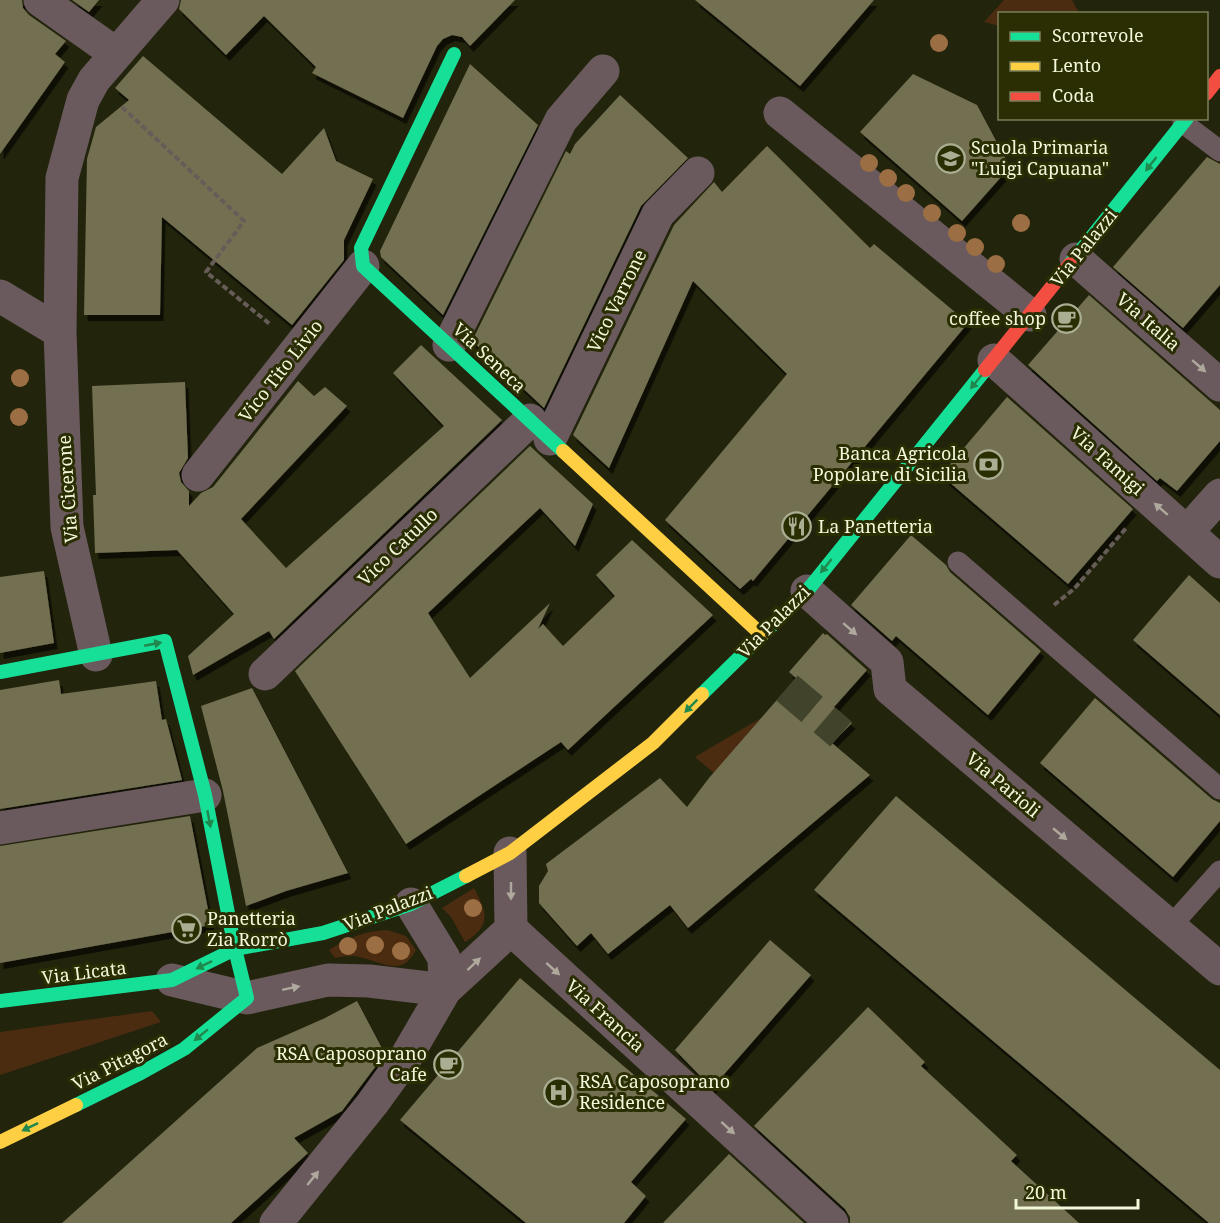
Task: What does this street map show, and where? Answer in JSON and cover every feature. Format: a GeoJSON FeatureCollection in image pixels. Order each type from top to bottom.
{"type":"FeatureCollection","features":[{"type":"Feature","properties":{"kind":"street"},"geometry":{"type":"LineString","coordinates":[[40,0],[115,53]]}},
{"type":"Feature","properties":{"kind":"street","name":"Via Cicerone"},"geometry":{"type":"LineString","coordinates":[[96,655],[67,527],[60,332],[62,178],[83,100],[94,80],[163,0]]}},
{"type":"Feature","properties":{"kind":"street"},"geometry":{"type":"LineString","coordinates":[[363,266],[361,248],[454,54]]}},
{"type":"Feature","properties":{"kind":"street"},"geometry":{"type":"LineString","coordinates":[[449,345],[561,120],[603,71]]}},
{"type":"Feature","properties":{"kind":"street"},"geometry":{"type":"LineString","coordinates":[[1208,91],[1220,76]]}},
{"type":"Feature","properties":{"kind":"street"},"geometry":{"type":"LineString","coordinates":[[780,113],[1030,315]]}},
{"type":"Feature","properties":{"kind":"street","name":"Via Palazzi"},"geometry":{"type":"LineString","coordinates":[[172,980],[235,950],[324,933],[411,904],[510,853],[653,743],[807,591],[1185,121]]}},
{"type":"Feature","properties":{"kind":"street","name":"Vico Varrone"},"geometry":{"type":"LineString","coordinates":[[540,430],[658,214],[698,173]]}},
{"type":"Feature","properties":{"kind":"street","name":"Via Italia"},"geometry":{"type":"LineString","coordinates":[[1076,259],[1220,385]]}},
{"type":"Feature","properties":{"kind":"street","name":"Via Seneca"},"geometry":{"type":"LineString","coordinates":[[363,266],[762,634]]}},
{"type":"Feature","properties":{"kind":"street","name":"Vico Tito Livio"},"geometry":{"type":"LineString","coordinates":[[198,475],[363,266]]}},
{"type":"Feature","properties":{"kind":"street"},"geometry":{"type":"LineString","coordinates":[[0,296],[60,332]]}},
{"type":"Feature","properties":{"kind":"street","name":"Via Tamigi"},"geometry":{"type":"LineString","coordinates":[[994,360],[1220,562]]}},
{"type":"Feature","properties":{"kind":"street","name":"Vico Catullo"},"geometry":{"type":"LineString","coordinates":[[265,674],[540,430]]}},
{"type":"Feature","properties":{"kind":"street"},"geometry":{"type":"LineString","coordinates":[[1187,532],[1220,495]]}},
{"type":"Feature","properties":{"kind":"street","name":"Via Parioli"},"geometry":{"type":"LineString","coordinates":[[807,591],[887,662],[890,689],[1220,969]]}},
{"type":"Feature","properties":{"kind":"street"},"geometry":{"type":"LineString","coordinates":[[0,672],[165,641],[205,795],[235,950],[247,998]]}},
{"type":"Feature","properties":{"kind":"street"},"geometry":{"type":"LineString","coordinates":[[0,828],[205,795]]}},
{"type":"Feature","properties":{"kind":"street"},"geometry":{"type":"LineString","coordinates":[[276,1223],[372,1104],[406,1057],[445,990],[511,929],[510,853]]}},
{"type":"Feature","properties":{"kind":"street"},"geometry":{"type":"LineString","coordinates":[[411,904],[444,958],[445,990]]}},
{"type":"Feature","properties":{"kind":"street","name":"Via Francia"},"geometry":{"type":"LineString","coordinates":[[511,929],[832,1223]]}},
{"type":"Feature","properties":{"kind":"street"},"geometry":{"type":"LineString","coordinates":[[172,980],[247,998],[328,980],[369,981],[445,990]]}},
{"type":"Feature","properties":{"kind":"street","name":"Via Licata"},"geometry":{"type":"LineString","coordinates":[[0,1001],[172,980]]}},
{"type":"Feature","properties":{"kind":"street","name":"Via Pitagora"},"geometry":{"type":"LineString","coordinates":[[0,1142],[141,1073],[184,1049],[247,998]]}},
{"type":"Feature","properties":{"kind":"lane","name":"Via Palazzi"},"geometry":{"type":"LineString","coordinates":[[1185,121],[1220,152]]}},
{"type":"Feature","properties":{"kind":"lane"},"geometry":{"type":"LineString","coordinates":[[958,562],[1220,789]]}},
{"type":"Feature","properties":{"kind":"lane"},"geometry":{"type":"LineString","coordinates":[[1170,927],[1220,871]]}},
{"type":"Feature","properties":{"kind":"path"},"geometry":{"type":"LineString","coordinates":[[94,80],[244,221],[206,272],[299,348]]}},
{"type":"Feature","properties":{"kind":"path"},"geometry":{"type":"LineString","coordinates":[[1050,608],[1074,589],[1150,500]]}},
{"type":"Feature","properties":{"kind":"shaded area"},"geometry":{"type":"Polygon","coordinates":[[[1004,0],[1072,0],[1078,12],[998,12],[998,26],[984,22],[1004,0]]]}},
{"type":"Feature","properties":{"kind":"shaded area"},"geometry":{"type":"Polygon","coordinates":[[[761,718],[714,773],[695,757],[761,718]]]}},
{"type":"Feature","properties":{"kind":"shaded area"},"geometry":{"type":"Polygon","coordinates":[[[474,888],[484,912],[483,924],[474,936],[465,942],[451,917],[442,908],[474,888]]]}},
{"type":"Feature","properties":{"kind":"shaded area"},"geometry":{"type":"Polygon","coordinates":[[[387,930],[406,936],[416,950],[411,958],[399,966],[386,965],[356,956],[335,958],[329,950],[356,936],[387,930]]]}},
{"type":"Feature","properties":{"kind":"shaded area"},"geometry":{"type":"Polygon","coordinates":[[[152,1011],[161,1022],[0,1075],[0,1032],[152,1011]]]}},
{"type":"Feature","properties":{"kind":"building"},"geometry":{"type":"Polygon","coordinates":[[[0,0],[22,0],[23,8],[29,15],[66,41],[55,54],[65,62],[0,154],[0,0]]]}},
{"type":"Feature","properties":{"kind":"building"},"geometry":{"type":"Polygon","coordinates":[[[72,0],[99,0],[89,12],[72,0]]]}},
{"type":"Feature","properties":{"kind":"building"},"geometry":{"type":"Polygon","coordinates":[[[181,0],[515,0],[470,46],[462,37],[452,35],[443,39],[437,46],[403,118],[312,73],[316,67],[264,16],[226,55],[179,9],[181,0]]]}},
{"type":"Feature","properties":{"kind":"building"},"geometry":{"type":"Polygon","coordinates":[[[695,0],[874,0],[800,86],[695,0]]]}},
{"type":"Feature","properties":{"kind":"building"},"geometry":{"type":"Polygon","coordinates":[[[143,56],[282,174],[324,128],[336,161],[373,179],[344,240],[344,260],[292,325],[162,217],[160,315],[84,315],[87,159],[96,127],[129,100],[115,88],[143,56]]]}},
{"type":"Feature","properties":{"kind":"building"},"geometry":{"type":"Polygon","coordinates":[[[470,64],[538,125],[443,315],[381,257],[380,251],[470,64]]]}},
{"type":"Feature","properties":{"kind":"building"},"geometry":{"type":"Polygon","coordinates":[[[913,74],[977,105],[1010,167],[962,221],[860,132],[913,74]]]}},
{"type":"Feature","properties":{"kind":"building"},"geometry":{"type":"Polygon","coordinates":[[[620,95],[688,158],[641,206],[544,408],[472,341],[566,151],[570,154],[575,144],[620,95]]]}},
{"type":"Feature","properties":{"kind":"building"},"geometry":{"type":"Polygon","coordinates":[[[767,146],[870,248],[874,244],[968,323],[753,581],[751,579],[740,589],[665,520],[787,374],[693,281],[609,468],[573,435],[674,225],[714,182],[722,192],[767,146]]]}},
{"type":"Feature","properties":{"kind":"building"},"geometry":{"type":"Polygon","coordinates":[[[1207,157],[1220,164],[1220,285],[1183,328],[1113,267],[1207,157]]]}},
{"type":"Feature","properties":{"kind":"building"},"geometry":{"type":"Polygon","coordinates":[[[1089,295],[1220,410],[1220,441],[1177,491],[1160,478],[1157,481],[1028,365],[1089,295]]]}},
{"type":"Feature","properties":{"kind":"building"},"geometry":{"type":"Polygon","coordinates":[[[421,345],[502,420],[274,639],[269,631],[193,675],[188,656],[234,614],[177,550],[95,553],[93,495],[96,495],[92,386],[185,382],[188,458],[179,473],[181,482],[189,491],[189,506],[201,493],[213,487],[298,381],[314,396],[325,387],[347,406],[241,519],[286,568],[444,426],[393,373],[421,345]]]}},
{"type":"Feature","properties":{"kind":"building"},"geometry":{"type":"Polygon","coordinates":[[[1007,397],[1133,509],[1068,584],[941,475],[1007,397]]]}},
{"type":"Feature","properties":{"kind":"building"},"geometry":{"type":"Polygon","coordinates":[[[530,446],[593,504],[575,546],[540,508],[428,613],[470,678],[550,603],[538,629],[543,624],[563,646],[615,596],[596,575],[632,540],[713,615],[568,750],[561,742],[406,844],[295,671],[530,446]]]}},
{"type":"Feature","properties":{"kind":"building"},"geometry":{"type":"Polygon","coordinates":[[[911,535],[1041,651],[988,715],[896,636],[892,641],[851,605],[911,535]]]}},
{"type":"Feature","properties":{"kind":"building"},"geometry":{"type":"Polygon","coordinates":[[[44,571],[54,643],[0,653],[0,577],[44,571]]]}},
{"type":"Feature","properties":{"kind":"building"},"geometry":{"type":"Polygon","coordinates":[[[1189,575],[1220,603],[1220,715],[1133,640],[1189,575]]]}},
{"type":"Feature","properties":{"kind":"building"},"geometry":{"type":"Polygon","coordinates":[[[823,633],[827,634],[867,670],[834,707],[852,723],[832,743],[870,775],[688,928],[670,905],[608,954],[591,933],[577,946],[539,903],[539,886],[548,871],[546,864],[660,778],[687,807],[709,778],[796,678],[789,672],[823,633]]]}},
{"type":"Feature","properties":{"kind":"building"},"geometry":{"type":"Polygon","coordinates":[[[59,680],[61,694],[156,681],[162,720],[166,719],[182,780],[0,809],[0,690],[59,680]]]}},
{"type":"Feature","properties":{"kind":"building"},"geometry":{"type":"Polygon","coordinates":[[[252,688],[348,873],[286,891],[246,906],[223,791],[201,706],[252,688]]]}},
{"type":"Feature","properties":{"kind":"building"},"geometry":{"type":"Polygon","coordinates":[[[1095,698],[1212,799],[1220,803],[1220,821],[1173,877],[1040,763],[1095,698]]]}},
{"type":"Feature","properties":{"kind":"building"},"geometry":{"type":"Polygon","coordinates":[[[896,796],[1220,1070],[1220,1223],[1209,1223],[814,890],[896,796]]]}},
{"type":"Feature","properties":{"kind":"building"},"geometry":{"type":"Polygon","coordinates":[[[190,816],[211,925],[0,963],[0,846],[190,816]]]}},
{"type":"Feature","properties":{"kind":"building"},"geometry":{"type":"Polygon","coordinates":[[[770,940],[811,975],[712,1088],[675,1050],[770,940]]]}},
{"type":"Feature","properties":{"kind":"building","name":"RSA Caposoprano Residence"},"geometry":{"type":"Polygon","coordinates":[[[520,978],[686,1119],[631,1182],[646,1196],[624,1223],[526,1223],[400,1120],[520,978]]]}},
{"type":"Feature","properties":{"kind":"building"},"geometry":{"type":"Polygon","coordinates":[[[357,1001],[385,1054],[342,1111],[294,1138],[308,1153],[231,1223],[62,1223],[257,1048],[357,1001]]]}},
{"type":"Feature","properties":{"kind":"building"},"geometry":{"type":"Polygon","coordinates":[[[868,1007],[925,1062],[921,1066],[1017,1155],[1011,1161],[1079,1223],[850,1223],[850,1217],[845,1209],[754,1126],[868,1007]]]}},
{"type":"Feature","properties":{"kind":"building"},"geometry":{"type":"Polygon","coordinates":[[[729,1154],[804,1223],[663,1223],[729,1154]]]}},
{"type":"Feature","properties":{"kind":"tunnel"},"geometry":{"type":"LineString","coordinates":[[787,688],[841,734]]}},
{"type":"Feature","properties":{"kind":"traffic: fast"},"geometry":{"type":"LineString","coordinates":[[454,54],[361,248],[363,266],[563,451]]}},
{"type":"Feature","properties":{"kind":"traffic: fast"},"geometry":{"type":"LineString","coordinates":[[1070,264],[1185,120]]}},
{"type":"Feature","properties":{"kind":"traffic: fast"},"geometry":{"type":"LineString","coordinates":[[702,694],[807,591],[985,370]]}},
{"type":"Feature","properties":{"kind":"traffic: fast"},"geometry":{"type":"LineString","coordinates":[[0,672],[165,641],[205,795],[235,949],[247,998],[184,1049],[76,1105]]}},
{"type":"Feature","properties":{"kind":"traffic: fast"},"geometry":{"type":"LineString","coordinates":[[0,1001],[172,980],[235,949],[323,933],[411,904],[466,876]]}},
{"type":"Feature","properties":{"kind":"traffic: slow"},"geometry":{"type":"LineString","coordinates":[[563,451],[762,635]]}},
{"type":"Feature","properties":{"kind":"traffic: slow"},"geometry":{"type":"LineString","coordinates":[[466,876],[510,853],[653,743],[702,694]]}},
{"type":"Feature","properties":{"kind":"traffic: slow"},"geometry":{"type":"LineString","coordinates":[[0,1142],[76,1105]]}},
{"type":"Feature","properties":{"kind":"traffic: jam"},"geometry":{"type":"LineString","coordinates":[[1208,91],[1220,76]]}},
{"type":"Feature","properties":{"kind":"traffic: jam"},"geometry":{"type":"LineString","coordinates":[[985,370],[1070,264]]}},
{"type":"Feature","properties":{"kind":"place","name":"Scuola Primaria \"Luigi Capuana\""},"geometry":{"type":"Point","coordinates":[950,158]}},
{"type":"Feature","properties":{"kind":"place","name":"coffee shop"},"geometry":{"type":"Point","coordinates":[1067,319]}},
{"type":"Feature","properties":{"kind":"place","name":"Banca Agricola Popolare di Sicilia"},"geometry":{"type":"Point","coordinates":[988,464]}},
{"type":"Feature","properties":{"kind":"place","name":"La Panetteria"},"geometry":{"type":"Point","coordinates":[797,527]}},
{"type":"Feature","properties":{"kind":"place","name":"Panetteria Zia Rorrò"},"geometry":{"type":"Point","coordinates":[186,929]}},
{"type":"Feature","properties":{"kind":"place","name":"RSA Caposoprano Cafe"},"geometry":{"type":"Point","coordinates":[448,1064]}},
{"type":"Feature","properties":{"kind":"place","name":"RSA Caposoprano Residence"},"geometry":{"type":"Point","coordinates":[558,1092]}}]}
